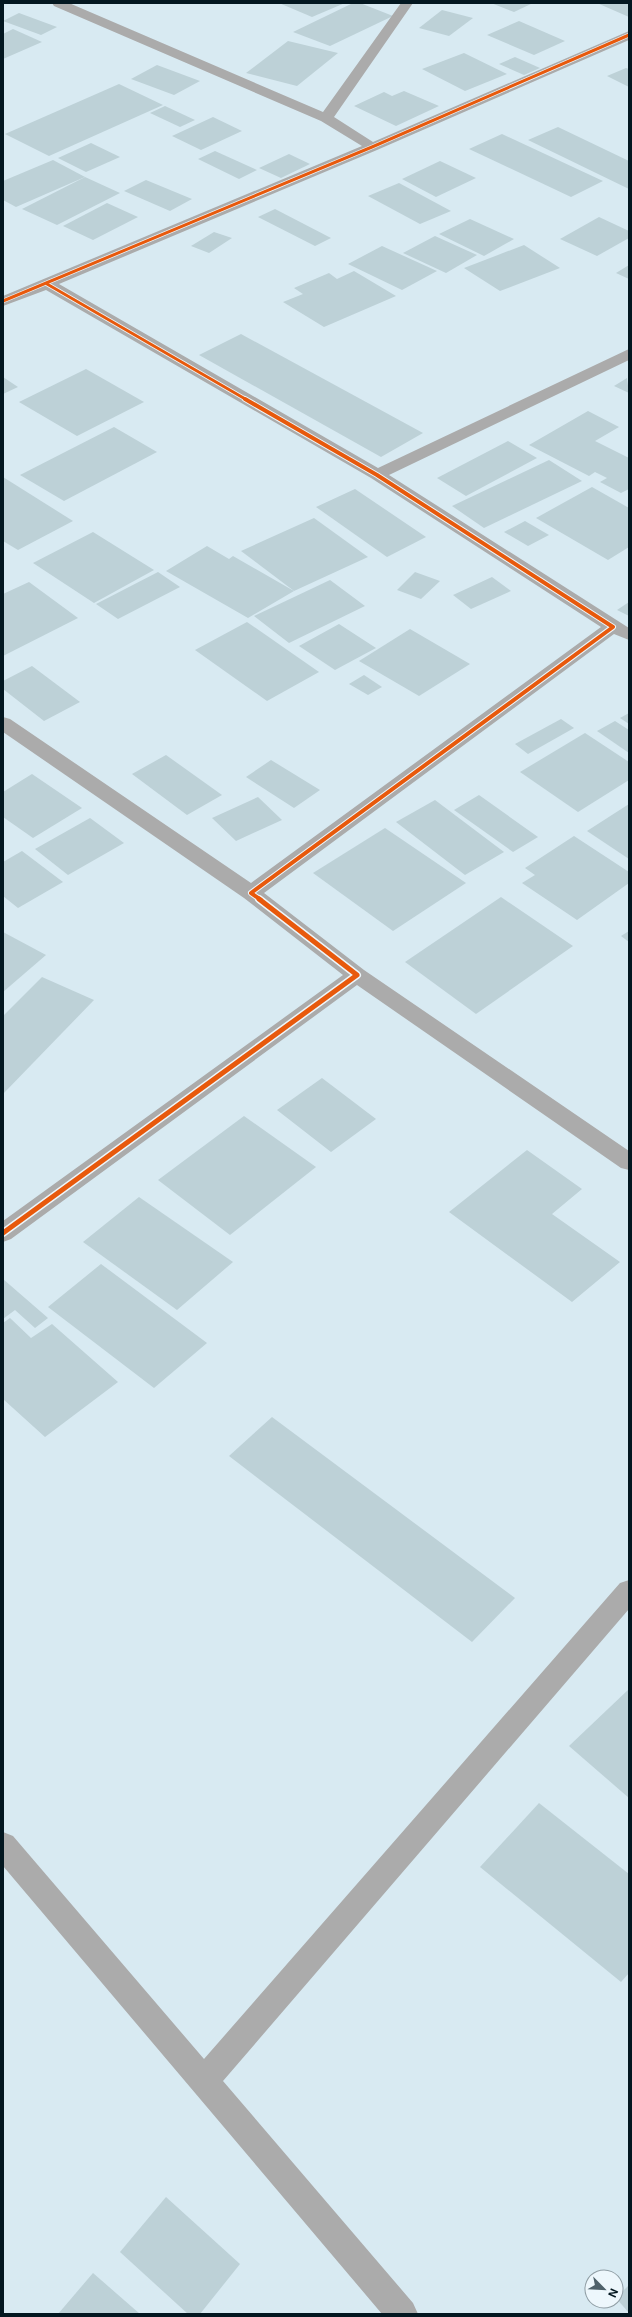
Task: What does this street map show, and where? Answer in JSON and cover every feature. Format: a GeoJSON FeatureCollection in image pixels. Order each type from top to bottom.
{"type":"FeatureCollection","features":[{"type":"Feature","properties":{"kind":"street"},"geometry":{"type":"LineString","coordinates":[[58,3],[326,118],[372,147]]}},
{"type":"Feature","properties":{"kind":"street"},"geometry":{"type":"LineString","coordinates":[[326,118],[407,3]]}},
{"type":"Feature","properties":{"kind":"street"},"geometry":{"type":"LineString","coordinates":[[3,301],[47,284],[372,147],[629,35]]}},
{"type":"Feature","properties":{"kind":"street"},"geometry":{"type":"LineString","coordinates":[[47,284],[377,476],[621,631],[250,893]]}},
{"type":"Feature","properties":{"kind":"street"},"geometry":{"type":"LineString","coordinates":[[377,476],[629,354]]}},
{"type":"Feature","properties":{"kind":"street"},"geometry":{"type":"LineString","coordinates":[[3,723],[250,893],[357,975],[629,1162]]}},
{"type":"Feature","properties":{"kind":"street"},"geometry":{"type":"LineString","coordinates":[[3,1233],[357,975]]}},
{"type":"Feature","properties":{"kind":"street"},"geometry":{"type":"LineString","coordinates":[[204,2081],[629,1591]]}},
{"type":"Feature","properties":{"kind":"street"},"geometry":{"type":"LineString","coordinates":[[3,1845],[402,2314]]}},
{"type":"Feature","properties":{"kind":"building"},"geometry":{"type":"Polygon","coordinates":[[[279,3],[345,3],[312,17],[279,3]]]}},
{"type":"Feature","properties":{"kind":"building"},"geometry":{"type":"Polygon","coordinates":[[[353,3],[360,3],[393,16],[330,46],[293,32],[353,3]]]}},
{"type":"Feature","properties":{"kind":"building"},"geometry":{"type":"Polygon","coordinates":[[[491,3],[533,3],[514,12],[491,3]]]}},
{"type":"Feature","properties":{"kind":"building"},"geometry":{"type":"Polygon","coordinates":[[[597,3],[629,3],[629,17],[597,3]]]}},
{"type":"Feature","properties":{"kind":"building"},"geometry":{"type":"Polygon","coordinates":[[[442,10],[473,18],[449,36],[419,28],[442,10]]]}},
{"type":"Feature","properties":{"kind":"building"},"geometry":{"type":"Polygon","coordinates":[[[19,13],[57,27],[41,35],[3,21],[19,13]]]}},
{"type":"Feature","properties":{"kind":"building"},"geometry":{"type":"Polygon","coordinates":[[[519,21],[565,41],[534,55],[487,35],[519,21]]]}},
{"type":"Feature","properties":{"kind":"building"},"geometry":{"type":"Polygon","coordinates":[[[13,29],[42,42],[3,59],[3,34],[13,29]]]}},
{"type":"Feature","properties":{"kind":"building"},"geometry":{"type":"Polygon","coordinates":[[[288,41],[338,53],[297,86],[246,73],[288,41]]]}},
{"type":"Feature","properties":{"kind":"building"},"geometry":{"type":"Polygon","coordinates":[[[464,53],[507,74],[465,91],[422,69],[464,53]]]}},
{"type":"Feature","properties":{"kind":"building"},"geometry":{"type":"Polygon","coordinates":[[[515,57],[540,68],[524,75],[499,64],[515,57]]]}},
{"type":"Feature","properties":{"kind":"building"},"geometry":{"type":"Polygon","coordinates":[[[157,65],[200,81],[174,95],[131,79],[157,65]]]}},
{"type":"Feature","properties":{"kind":"building"},"geometry":{"type":"Polygon","coordinates":[[[626,68],[629,69],[629,87],[607,76],[626,68]]]}},
{"type":"Feature","properties":{"kind":"building"},"geometry":{"type":"Polygon","coordinates":[[[119,84],[163,105],[49,156],[5,134],[119,84]]]}},
{"type":"Feature","properties":{"kind":"building"},"geometry":{"type":"Polygon","coordinates":[[[404,91],[439,106],[396,126],[354,106],[384,92],[392,96],[404,91]]]}},
{"type":"Feature","properties":{"kind":"building"},"geometry":{"type":"Polygon","coordinates":[[[165,106],[195,120],[180,127],[150,113],[165,106]]]}},
{"type":"Feature","properties":{"kind":"building"},"geometry":{"type":"Polygon","coordinates":[[[213,117],[242,131],[201,150],[172,136],[213,117]]]}},
{"type":"Feature","properties":{"kind":"building"},"geometry":{"type":"Polygon","coordinates":[[[558,127],[629,161],[629,189],[528,140],[558,127]]]}},
{"type":"Feature","properties":{"kind":"building"},"geometry":{"type":"Polygon","coordinates":[[[502,134],[603,181],[571,197],[469,149],[502,134]]]}},
{"type":"Feature","properties":{"kind":"building"},"geometry":{"type":"Polygon","coordinates":[[[91,143],[120,157],[86,172],[58,158],[91,143]]]}},
{"type":"Feature","properties":{"kind":"building"},"geometry":{"type":"Polygon","coordinates":[[[215,151],[257,170],[239,179],[198,159],[215,151]]]}},
{"type":"Feature","properties":{"kind":"building"},"geometry":{"type":"Polygon","coordinates":[[[289,154],[310,164],[281,178],[259,168],[289,154]]]}},
{"type":"Feature","properties":{"kind":"building"},"geometry":{"type":"Polygon","coordinates":[[[53,160],[85,177],[16,207],[3,200],[3,181],[53,160]]]}},
{"type":"Feature","properties":{"kind":"building"},"geometry":{"type":"Polygon","coordinates":[[[440,161],[476,178],[436,197],[402,179],[440,161]]]}},
{"type":"Feature","properties":{"kind":"building"},"geometry":{"type":"Polygon","coordinates":[[[85,177],[120,193],[57,225],[22,209],[85,177]]]}},
{"type":"Feature","properties":{"kind":"building"},"geometry":{"type":"Polygon","coordinates":[[[146,180],[192,199],[170,211],[124,191],[146,180]]]}},
{"type":"Feature","properties":{"kind":"building"},"geometry":{"type":"Polygon","coordinates":[[[399,183],[451,211],[420,224],[368,196],[399,183]]]}},
{"type":"Feature","properties":{"kind":"building"},"geometry":{"type":"Polygon","coordinates":[[[107,203],[138,217],[93,240],[63,226],[107,203]]]}},
{"type":"Feature","properties":{"kind":"building"},"geometry":{"type":"Polygon","coordinates":[[[275,209],[331,238],[315,246],[258,217],[275,209]]]}},
{"type":"Feature","properties":{"kind":"building"},"geometry":{"type":"Polygon","coordinates":[[[599,217],[629,231],[629,238],[597,256],[560,239],[599,217]]]}},
{"type":"Feature","properties":{"kind":"building"},"geometry":{"type":"Polygon","coordinates":[[[470,219],[514,239],[484,256],[439,234],[470,219]]]}},
{"type":"Feature","properties":{"kind":"building"},"geometry":{"type":"Polygon","coordinates":[[[214,232],[232,238],[209,253],[191,246],[214,232]]]}},
{"type":"Feature","properties":{"kind":"building"},"geometry":{"type":"Polygon","coordinates":[[[435,236],[477,255],[446,273],[403,253],[435,236]]]}},
{"type":"Feature","properties":{"kind":"building"},"geometry":{"type":"Polygon","coordinates":[[[524,245],[560,268],[500,291],[464,268],[524,245]]]}},
{"type":"Feature","properties":{"kind":"building"},"geometry":{"type":"Polygon","coordinates":[[[382,246],[437,271],[402,290],[348,264],[382,246]]]}},
{"type":"Feature","properties":{"kind":"building"},"geometry":{"type":"Polygon","coordinates":[[[629,265],[629,279],[616,273],[629,265]]]}},
{"type":"Feature","properties":{"kind":"building"},"geometry":{"type":"Polygon","coordinates":[[[354,271],[396,296],[324,327],[283,302],[303,294],[294,288],[329,273],[337,279],[354,271]]]}},
{"type":"Feature","properties":{"kind":"building"},"geometry":{"type":"Polygon","coordinates":[[[241,334],[423,433],[381,457],[199,355],[241,334]]]}},
{"type":"Feature","properties":{"kind":"building"},"geometry":{"type":"Polygon","coordinates":[[[86,369],[144,402],[77,436],[19,402],[86,369]]]}},
{"type":"Feature","properties":{"kind":"building"},"geometry":{"type":"Polygon","coordinates":[[[3,377],[18,387],[3,394],[3,377]]]}},
{"type":"Feature","properties":{"kind":"building"},"geometry":{"type":"Polygon","coordinates":[[[627,378],[629,393],[614,386],[627,378]]]}},
{"type":"Feature","properties":{"kind":"building"},"geometry":{"type":"Polygon","coordinates":[[[588,411],[619,427],[595,441],[629,458],[629,489],[621,493],[600,482],[607,478],[595,472],[589,476],[529,445],[588,411]]]}},
{"type":"Feature","properties":{"kind":"building"},"geometry":{"type":"Polygon","coordinates":[[[114,427],[157,452],[64,501],[20,475],[114,427]]]}},
{"type":"Feature","properties":{"kind":"building"},"geometry":{"type":"Polygon","coordinates":[[[508,441],[537,458],[466,496],[437,478],[508,441]]]}},
{"type":"Feature","properties":{"kind":"building"},"geometry":{"type":"Polygon","coordinates":[[[549,460],[582,481],[484,528],[452,506],[549,460]]]}},
{"type":"Feature","properties":{"kind":"building"},"geometry":{"type":"Polygon","coordinates":[[[3,477],[73,521],[18,550],[3,541],[3,477]]]}},
{"type":"Feature","properties":{"kind":"building"},"geometry":{"type":"Polygon","coordinates":[[[592,487],[629,508],[629,547],[608,560],[536,518],[592,487]]]}},
{"type":"Feature","properties":{"kind":"building"},"geometry":{"type":"Polygon","coordinates":[[[355,489],[426,537],[387,557],[316,507],[355,489]]]}},
{"type":"Feature","properties":{"kind":"building"},"geometry":{"type":"Polygon","coordinates":[[[314,518],[368,557],[294,591],[241,551],[314,518]]]}},
{"type":"Feature","properties":{"kind":"building"},"geometry":{"type":"Polygon","coordinates":[[[525,521],[549,535],[528,546],[504,532],[525,521]]]}},
{"type":"Feature","properties":{"kind":"building"},"geometry":{"type":"Polygon","coordinates":[[[93,532],[154,570],[94,603],[33,563],[93,532]]]}},
{"type":"Feature","properties":{"kind":"building"},"geometry":{"type":"Polygon","coordinates":[[[207,546],[229,559],[233,556],[294,591],[248,618],[166,571],[207,546]]]}},
{"type":"Feature","properties":{"kind":"building"},"geometry":{"type":"Polygon","coordinates":[[[158,572],[180,587],[118,619],[96,604],[158,572]]]}},
{"type":"Feature","properties":{"kind":"building"},"geometry":{"type":"Polygon","coordinates":[[[415,572],[440,581],[421,599],[397,590],[415,572]]]}},
{"type":"Feature","properties":{"kind":"building"},"geometry":{"type":"Polygon","coordinates":[[[492,577],[511,591],[471,609],[453,595],[492,577]]]}},
{"type":"Feature","properties":{"kind":"building"},"geometry":{"type":"Polygon","coordinates":[[[330,580],[365,606],[289,643],[254,616],[330,580]]]}},
{"type":"Feature","properties":{"kind":"building"},"geometry":{"type":"Polygon","coordinates":[[[29,582],[78,618],[3,656],[3,594],[29,582]]]}},
{"type":"Feature","properties":{"kind":"building"},"geometry":{"type":"Polygon","coordinates":[[[629,602],[629,616],[617,610],[629,602]]]}},
{"type":"Feature","properties":{"kind":"building"},"geometry":{"type":"Polygon","coordinates":[[[247,622],[319,672],[267,701],[195,650],[247,622]]]}},
{"type":"Feature","properties":{"kind":"building"},"geometry":{"type":"Polygon","coordinates":[[[339,624],[376,648],[335,670],[299,646],[339,624]]]}},
{"type":"Feature","properties":{"kind":"building"},"geometry":{"type":"Polygon","coordinates":[[[410,629],[470,664],[419,696],[359,661],[410,629]]]}},
{"type":"Feature","properties":{"kind":"building"},"geometry":{"type":"Polygon","coordinates":[[[32,666],[80,702],[44,721],[3,689],[3,681],[32,666]]]}},
{"type":"Feature","properties":{"kind":"building"},"geometry":{"type":"Polygon","coordinates":[[[364,675],[382,687],[368,695],[349,684],[364,675]]]}},
{"type":"Feature","properties":{"kind":"building"},"geometry":{"type":"Polygon","coordinates":[[[629,713],[629,724],[620,718],[629,713]]]}},
{"type":"Feature","properties":{"kind":"building"},"geometry":{"type":"Polygon","coordinates":[[[561,719],[574,728],[528,754],[515,744],[561,719]]]}},
{"type":"Feature","properties":{"kind":"building"},"geometry":{"type":"Polygon","coordinates":[[[615,721],[629,730],[629,753],[597,731],[615,721]]]}},
{"type":"Feature","properties":{"kind":"building"},"geometry":{"type":"Polygon","coordinates":[[[585,733],[629,762],[629,780],[578,812],[520,772],[585,733]]]}},
{"type":"Feature","properties":{"kind":"building"},"geometry":{"type":"Polygon","coordinates":[[[166,755],[222,795],[187,815],[132,774],[166,755]]]}},
{"type":"Feature","properties":{"kind":"building"},"geometry":{"type":"Polygon","coordinates":[[[271,760],[320,790],[294,808],[246,777],[271,760]]]}},
{"type":"Feature","properties":{"kind":"building"},"geometry":{"type":"Polygon","coordinates":[[[32,774],[82,808],[33,838],[3,817],[3,792],[32,774]]]}},
{"type":"Feature","properties":{"kind":"building"},"geometry":{"type":"Polygon","coordinates":[[[479,795],[538,837],[513,852],[454,810],[479,795]]]}},
{"type":"Feature","properties":{"kind":"building"},"geometry":{"type":"Polygon","coordinates":[[[258,797],[282,820],[236,841],[212,818],[258,797]]]}},
{"type":"Feature","properties":{"kind":"building"},"geometry":{"type":"Polygon","coordinates":[[[435,800],[504,852],[465,875],[396,822],[435,800]]]}},
{"type":"Feature","properties":{"kind":"building"},"geometry":{"type":"Polygon","coordinates":[[[629,804],[629,859],[587,831],[629,804]]]}},
{"type":"Feature","properties":{"kind":"building"},"geometry":{"type":"Polygon","coordinates":[[[90,818],[124,843],[68,875],[35,849],[90,818]]]}},
{"type":"Feature","properties":{"kind":"building"},"geometry":{"type":"Polygon","coordinates":[[[385,828],[466,883],[393,931],[313,873],[385,828]]]}},
{"type":"Feature","properties":{"kind":"building"},"geometry":{"type":"Polygon","coordinates":[[[574,836],[629,872],[629,883],[577,920],[522,883],[535,875],[525,868],[574,836]]]}},
{"type":"Feature","properties":{"kind":"building"},"geometry":{"type":"Polygon","coordinates":[[[22,851],[63,882],[18,908],[3,896],[3,862],[22,851]]]}},
{"type":"Feature","properties":{"kind":"building"},"geometry":{"type":"Polygon","coordinates":[[[501,897],[573,946],[476,1014],[405,962],[501,897]]]}},
{"type":"Feature","properties":{"kind":"building"},"geometry":{"type":"Polygon","coordinates":[[[629,931],[629,942],[621,936],[629,931]]]}},
{"type":"Feature","properties":{"kind":"building"},"geometry":{"type":"Polygon","coordinates":[[[3,932],[46,955],[3,992],[3,932]]]}},
{"type":"Feature","properties":{"kind":"building"},"geometry":{"type":"Polygon","coordinates":[[[42,977],[94,1000],[3,1094],[3,1016],[42,977]]]}},
{"type":"Feature","properties":{"kind":"building"},"geometry":{"type":"Polygon","coordinates":[[[322,1078],[376,1119],[331,1152],[277,1110],[322,1078]]]}},
{"type":"Feature","properties":{"kind":"building"},"geometry":{"type":"Polygon","coordinates":[[[244,1116],[316,1167],[230,1235],[158,1180],[244,1116]]]}},
{"type":"Feature","properties":{"kind":"building"},"geometry":{"type":"Polygon","coordinates":[[[527,1150],[582,1189],[552,1214],[620,1262],[572,1302],[449,1212],[527,1150]]]}},
{"type":"Feature","properties":{"kind":"building"},"geometry":{"type":"Polygon","coordinates":[[[139,1197],[233,1262],[177,1310],[83,1242],[139,1197]]]}},
{"type":"Feature","properties":{"kind":"building"},"geometry":{"type":"Polygon","coordinates":[[[101,1264],[207,1343],[154,1388],[48,1307],[101,1264]]]}},
{"type":"Feature","properties":{"kind":"building"},"geometry":{"type":"Polygon","coordinates":[[[3,1279],[48,1318],[35,1328],[15,1310],[3,1319],[3,1279]]]}},
{"type":"Feature","properties":{"kind":"building"},"geometry":{"type":"Polygon","coordinates":[[[10,1318],[31,1338],[52,1324],[118,1382],[45,1437],[3,1399],[3,1323],[10,1318]]]}},
{"type":"Feature","properties":{"kind":"building"},"geometry":{"type":"Polygon","coordinates":[[[272,1417],[515,1598],[472,1642],[229,1456],[272,1417]]]}},
{"type":"Feature","properties":{"kind":"building"},"geometry":{"type":"Polygon","coordinates":[[[629,1689],[629,1798],[569,1746],[629,1689]]]}},
{"type":"Feature","properties":{"kind":"building"},"geometry":{"type":"Polygon","coordinates":[[[539,1803],[629,1874],[629,1973],[621,1982],[480,1867],[539,1803]]]}},
{"type":"Feature","properties":{"kind":"building"},"geometry":{"type":"Polygon","coordinates":[[[166,2197],[240,2264],[200,2314],[188,2314],[120,2252],[166,2197]]]}},
{"type":"Feature","properties":{"kind":"building"},"geometry":{"type":"Polygon","coordinates":[[[93,2273],[140,2314],[58,2314],[93,2273]]]}},
{"type":"Feature","properties":{"kind":"building"},"geometry":{"type":"Polygon","coordinates":[[[629,2285],[629,2313],[624,2307],[624,2290],[629,2285]]]}},
{"type":"Feature","properties":{"kind":"cycle path"},"geometry":{"type":"LineString","coordinates":[[3,301],[47,284],[372,147],[629,35]]}},
{"type":"Feature","properties":{"kind":"cycle path"},"geometry":{"type":"LineString","coordinates":[[3,1233],[357,975],[251,893],[613,627],[377,475],[47,284]]}}]}
